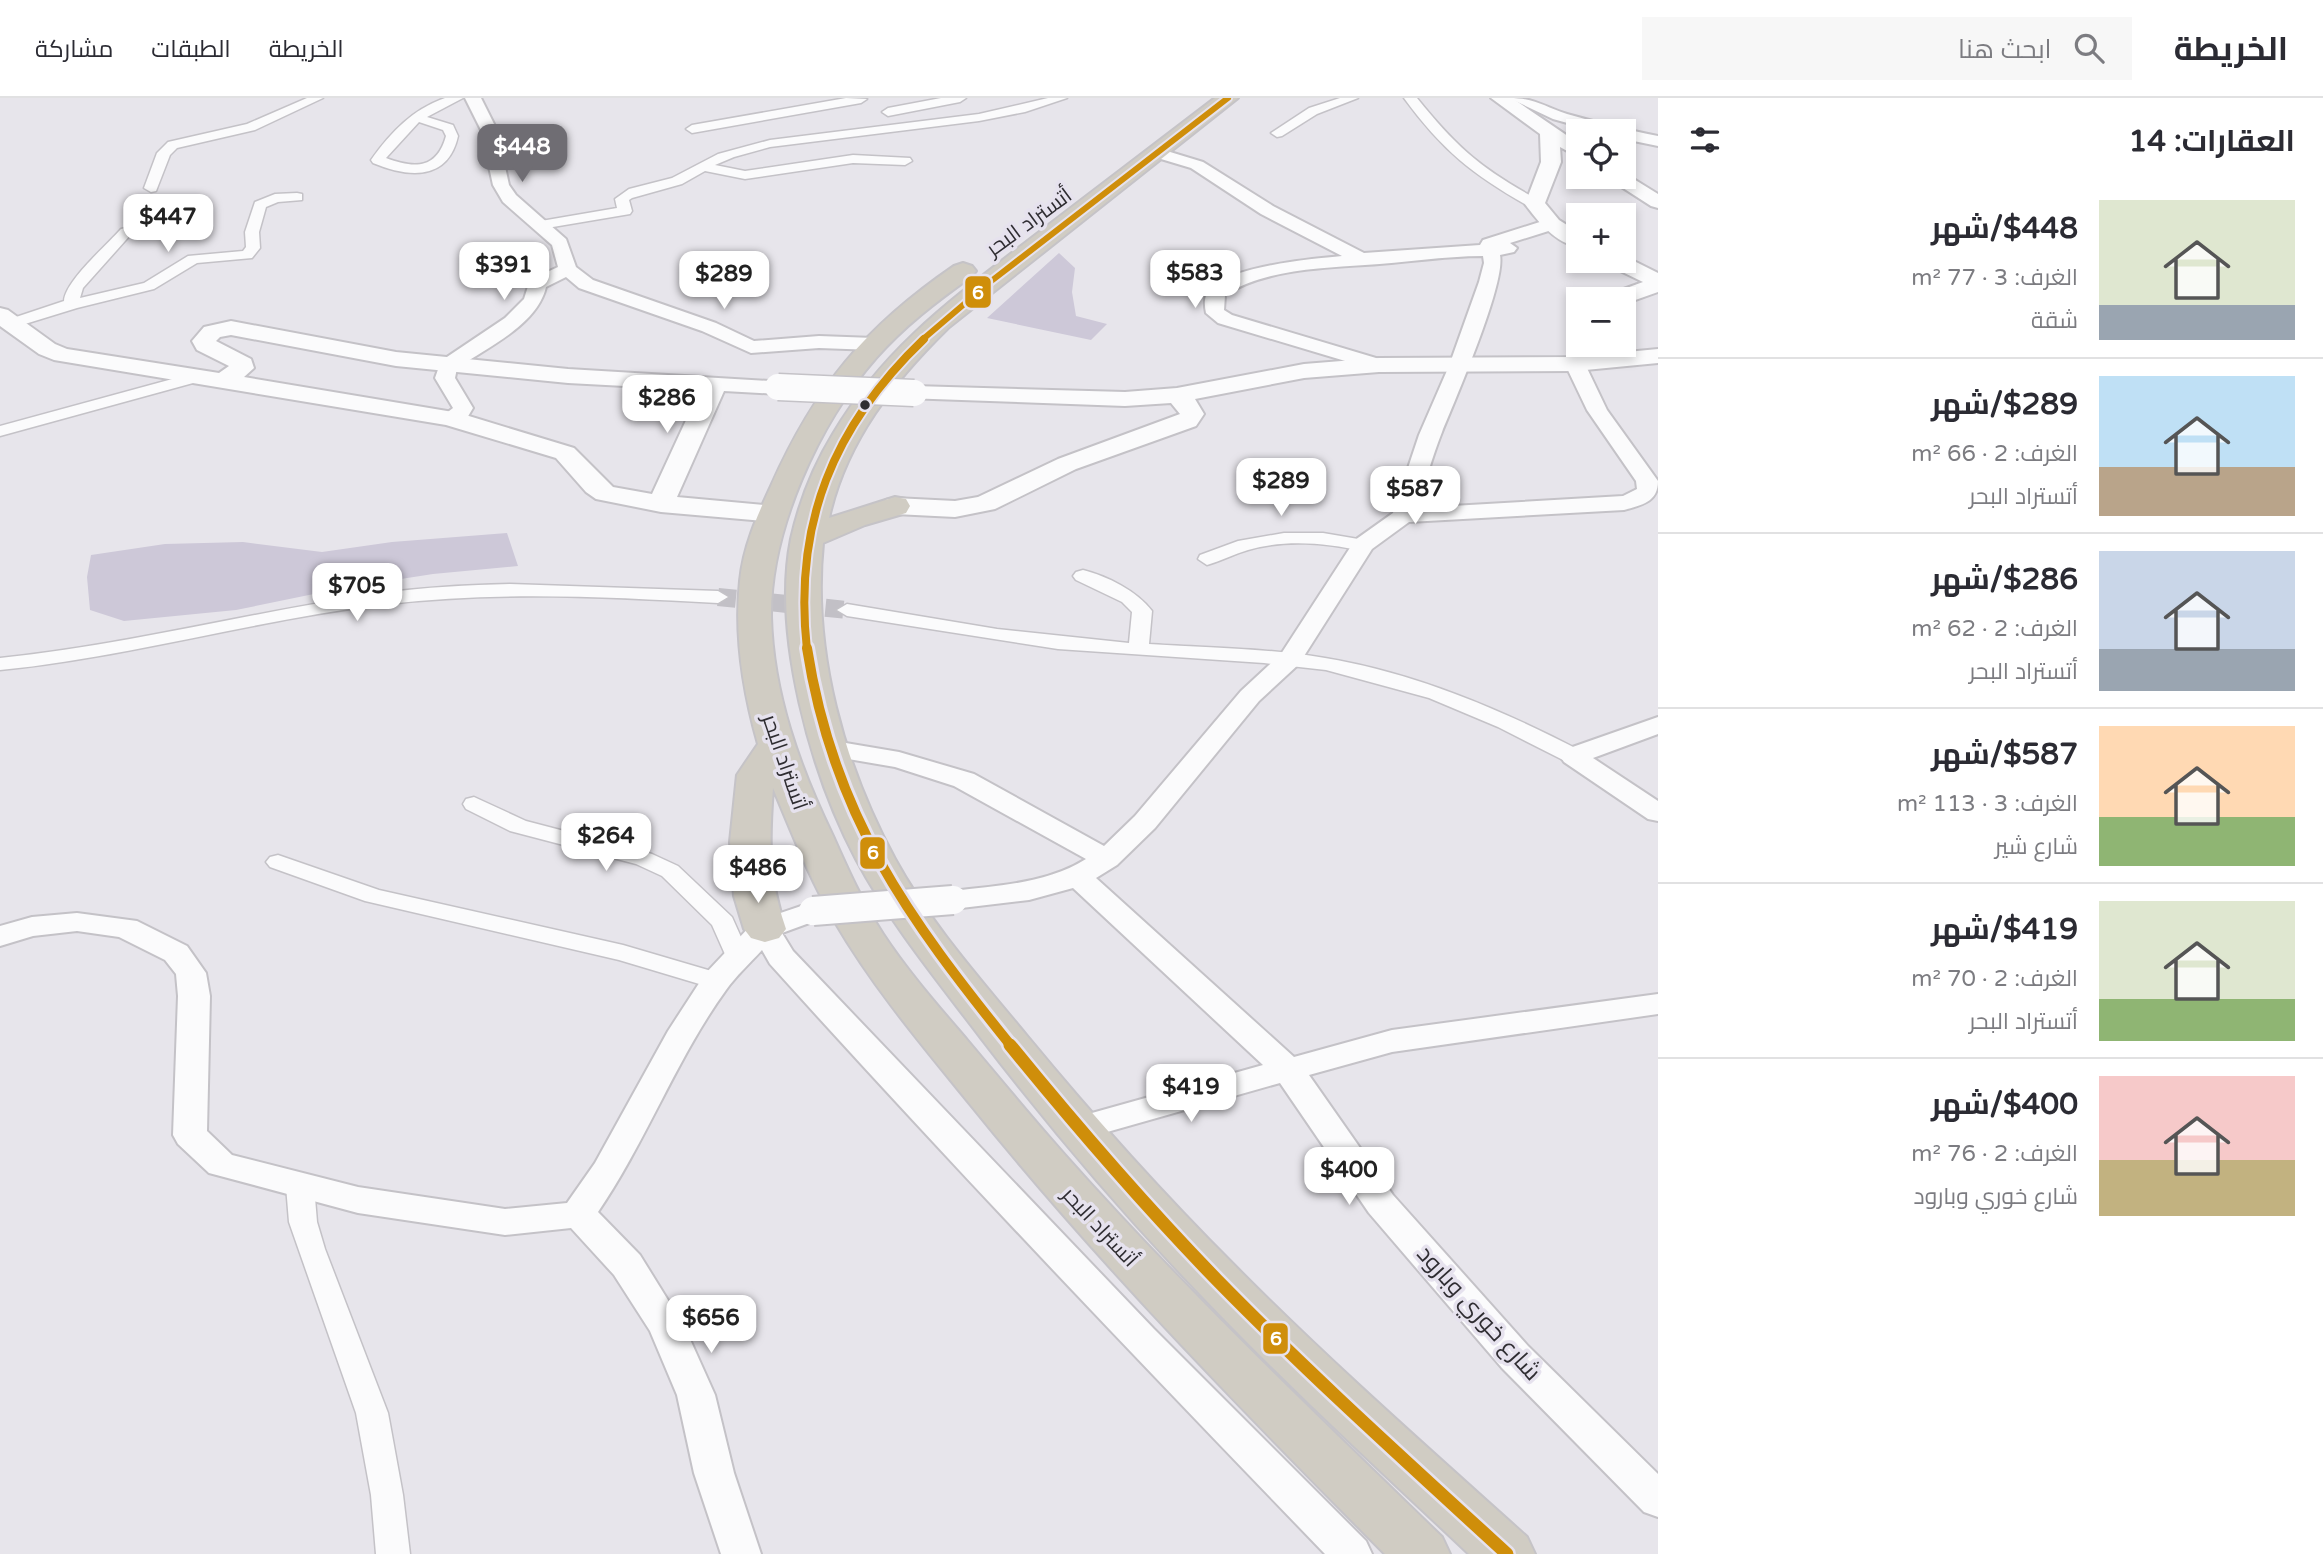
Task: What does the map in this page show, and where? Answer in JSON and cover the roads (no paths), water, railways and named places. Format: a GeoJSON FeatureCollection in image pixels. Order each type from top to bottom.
{"type":"FeatureCollection","features":[{"type":"Feature","properties":{"kind":"highway","name":"أتستراد البحر"},"geometry":{"type":"LineString","coordinates":[[1194,98],[905,313],[874,344],[835,391],[816,420],[774,514],[756,581],[755,642],[761,685],[775,746],[837,887],[859,929],[888,972],[1060,1184],[1138,1268],[1422,1554]]}},
{"type":"Feature","properties":{"kind":"highway","name":"أتستراد البحر"},"geometry":{"type":"LineString","coordinates":[[1228,98],[997,274],[904,354],[866,400],[843,438],[827,476],[807,539],[803,584],[806,643],[828,748],[849,803],[889,883],[1025,1064],[1180,1241],[1338,1398],[1507,1554]]}},
{"type":"Feature","properties":{"kind":"highway"},"geometry":{"type":"LineString","coordinates":[[827,476],[895,506]]}},
{"type":"Feature","properties":{"kind":"highway"},"geometry":{"type":"LineString","coordinates":[[807,539],[854,517],[895,506]]}},
{"type":"Feature","properties":{"kind":"highway"},"geometry":{"type":"LineString","coordinates":[[765,929],[754,896],[749,842],[756,775],[775,746]]}},
{"type":"Feature","properties":{"kind":"highway"},"geometry":{"type":"LineString","coordinates":[[1352,1485],[1404,1554]]}},
{"type":"Feature","properties":{"kind":"main road"},"geometry":{"type":"LineString","coordinates":[[1500,98],[1566,142]]}},
{"type":"Feature","properties":{"kind":"main road"},"geometry":{"type":"LineString","coordinates":[[1549,130],[1551,162],[1535,204],[1566,233]]}},
{"type":"Feature","properties":{"kind":"main road"},"geometry":{"type":"LineString","coordinates":[[1551,162],[1566,160]]}},
{"type":"Feature","properties":{"kind":"main road"},"geometry":{"type":"LineString","coordinates":[[1636,189],[1658,202]]}},
{"type":"Feature","properties":{"kind":"main road"},"geometry":{"type":"LineString","coordinates":[[1636,270],[1658,282]]}},
{"type":"Feature","properties":{"kind":"main road"},"geometry":{"type":"LineString","coordinates":[[1636,291],[1658,282]]}},
{"type":"Feature","properties":{"kind":"main road"},"geometry":{"type":"LineString","coordinates":[[6,319],[47,349],[62,355],[450,418],[565,453],[599,490],[622,498],[774,514]]}},
{"type":"Feature","properties":{"kind":"main road"},"geometry":{"type":"LineString","coordinates":[[225,380],[242,368],[243,364],[205,345],[204,341],[212,332],[231,328],[342,351],[448,365],[580,376],[914,393],[1125,398],[1177,396],[1304,371],[1379,365],[1459,366],[1566,356]]}},
{"type":"Feature","properties":{"kind":"main road"},"geometry":{"type":"LineString","coordinates":[[1636,356],[1658,356]]}},
{"type":"Feature","properties":{"kind":"main road"},"geometry":{"type":"LineString","coordinates":[[661,504],[715,384]]}},
{"type":"Feature","properties":{"kind":"main road"},"geometry":{"type":"LineString","coordinates":[[895,506],[955,509],[986,503],[1068,464],[1186,421],[1192,414],[1189,406],[1177,396]]}},
{"type":"Feature","properties":{"kind":"street"},"geometry":{"type":"LineString","coordinates":[[151,188],[164,153],[173,145],[251,127],[317,98]]}},
{"type":"Feature","properties":{"kind":"street"},"geometry":{"type":"LineString","coordinates":[[416,117],[447,128],[452,136],[446,155],[440,163],[406,167],[378,160],[395,136],[416,117],[437,104],[457,98]]}},
{"type":"Feature","properties":{"kind":"street"},"geometry":{"type":"LineString","coordinates":[[473,98],[489,130],[501,185],[515,205],[560,243],[568,269],[598,290],[709,327],[751,346],[772,348],[819,342],[874,344]]}},
{"type":"Feature","properties":{"kind":"street"},"geometry":{"type":"LineString","coordinates":[[692,128],[872,104],[960,98]]}},
{"type":"Feature","properties":{"kind":"street"},"geometry":{"type":"LineString","coordinates":[[541,225],[625,211],[622,199],[624,197],[663,186],[728,155],[787,141],[917,126],[1021,110],[1061,98]]}},
{"type":"Feature","properties":{"kind":"street"},"geometry":{"type":"LineString","coordinates":[[1277,133],[1313,111],[1352,98]]}},
{"type":"Feature","properties":{"kind":"street"},"geometry":{"type":"LineString","coordinates":[[1410,98],[1439,133],[1485,176],[1535,204]]}},
{"type":"Feature","properties":{"kind":"street"},"geometry":{"type":"LineString","coordinates":[[1517,98],[1569,119]]}},
{"type":"Feature","properties":{"kind":"street"},"geometry":{"type":"LineString","coordinates":[[872,104],[917,126]]}},
{"type":"Feature","properties":{"kind":"street"},"geometry":{"type":"LineString","coordinates":[[1636,136],[1658,141]]}},
{"type":"Feature","properties":{"kind":"street"},"geometry":{"type":"LineString","coordinates":[[1157,153],[1197,165],[1267,210],[1363,260]]}},
{"type":"Feature","properties":{"kind":"street"},"geometry":{"type":"LineString","coordinates":[[704,167],[745,175],[853,159],[905,161]]}},
{"type":"Feature","properties":{"kind":"street"},"geometry":{"type":"LineString","coordinates":[[6,319],[149,286],[193,258],[247,255],[253,247],[252,232],[260,205],[275,198],[297,197]]}},
{"type":"Feature","properties":{"kind":"street"},"geometry":{"type":"LineString","coordinates":[[72,304],[72,294],[77,286],[126,232]]}},
{"type":"Feature","properties":{"kind":"street"},"geometry":{"type":"LineString","coordinates":[[1379,365],[1243,326],[1215,313],[1213,303],[1217,291],[1251,275],[1363,260],[1503,249],[1566,233]]}},
{"type":"Feature","properties":{"kind":"street"},"geometry":{"type":"LineString","coordinates":[[0,936],[32,927],[77,922],[126,928],[176,953],[191,973],[194,996],[190,1135],[221,1164],[358,1200],[505,1222],[544,1220],[578,1214],[608,1171],[684,1031],[716,981],[765,929],[813,911],[1028,891],[1078,877],[1107,859],[1145,822],[1250,696],[1290,659],[1363,545],[1406,508],[1491,271],[1489,250]]}},
{"type":"Feature","properties":{"kind":"street"},"geometry":{"type":"LineString","coordinates":[[450,418],[460,414],[463,408],[445,378],[448,365],[512,322],[533,302],[537,284],[568,269]]}},
{"type":"Feature","properties":{"kind":"street"},"geometry":{"type":"LineString","coordinates":[[1406,508],[1445,512],[1624,503],[1641,498],[1648,490],[1647,481],[1597,410],[1579,357]]}},
{"type":"Feature","properties":{"kind":"street"},"geometry":{"type":"LineString","coordinates":[[0,430],[198,377]]}},
{"type":"Feature","properties":{"kind":"street"},"geometry":{"type":"LineString","coordinates":[[1632,457],[1658,463]]}},
{"type":"Feature","properties":{"kind":"street"},"geometry":{"type":"LineString","coordinates":[[1207,559],[1246,544],[1290,537],[1332,538],[1363,545]]}},
{"type":"Feature","properties":{"kind":"street"},"geometry":{"type":"LineString","coordinates":[[1083,576],[1129,598],[1142,611],[1141,636],[1137,650]]}},
{"type":"Feature","properties":{"kind":"street"},"geometry":{"type":"LineString","coordinates":[[0,664],[132,647],[288,613],[425,594],[525,589],[718,597]]}},
{"type":"Feature","properties":{"kind":"street"},"geometry":{"type":"LineString","coordinates":[[847,610],[964,631],[1137,650],[1290,659],[1377,677],[1459,701],[1500,718],[1573,756],[1658,813]]}},
{"type":"Feature","properties":{"kind":"street"},"geometry":{"type":"LineString","coordinates":[[1573,756],[1658,725]]}},
{"type":"Feature","properties":{"kind":"street"},"geometry":{"type":"LineString","coordinates":[[828,748],[900,760],[964,780],[1107,859]]}},
{"type":"Feature","properties":{"kind":"street"},"geometry":{"type":"LineString","coordinates":[[474,804],[518,826],[644,859],[670,871],[723,922],[737,956]]}},
{"type":"Feature","properties":{"kind":"street"},"geometry":{"type":"LineString","coordinates":[[278,862],[373,896],[623,953],[716,981]]}},
{"type":"Feature","properties":{"kind":"street","name":"شارع خوري وبارود"},"geometry":{"type":"LineString","coordinates":[[1078,877],[1287,1069],[1381,1204],[1515,1357],[1658,1500]]}},
{"type":"Feature","properties":{"kind":"street"},"geometry":{"type":"LineString","coordinates":[[765,929],[781,957],[853,1036],[1141,1339],[1352,1554]]}},
{"type":"Feature","properties":{"kind":"street"},"geometry":{"type":"LineString","coordinates":[[1079,1128],[1392,1041],[1658,1004]]}},
{"type":"Feature","properties":{"kind":"street"},"geometry":{"type":"LineString","coordinates":[[300,1186],[303,1222],[311,1249],[372,1413],[387,1495],[393,1554]]}},
{"type":"Feature","properties":{"kind":"street"},"geometry":{"type":"LineString","coordinates":[[578,1214],[626,1265],[666,1326],[696,1395],[715,1473],[741,1554]]}},
{"type":"Feature","properties":{"kind":"tunnel"},"geometry":{"type":"LineString","coordinates":[[718,597],[847,610]]}}]}
